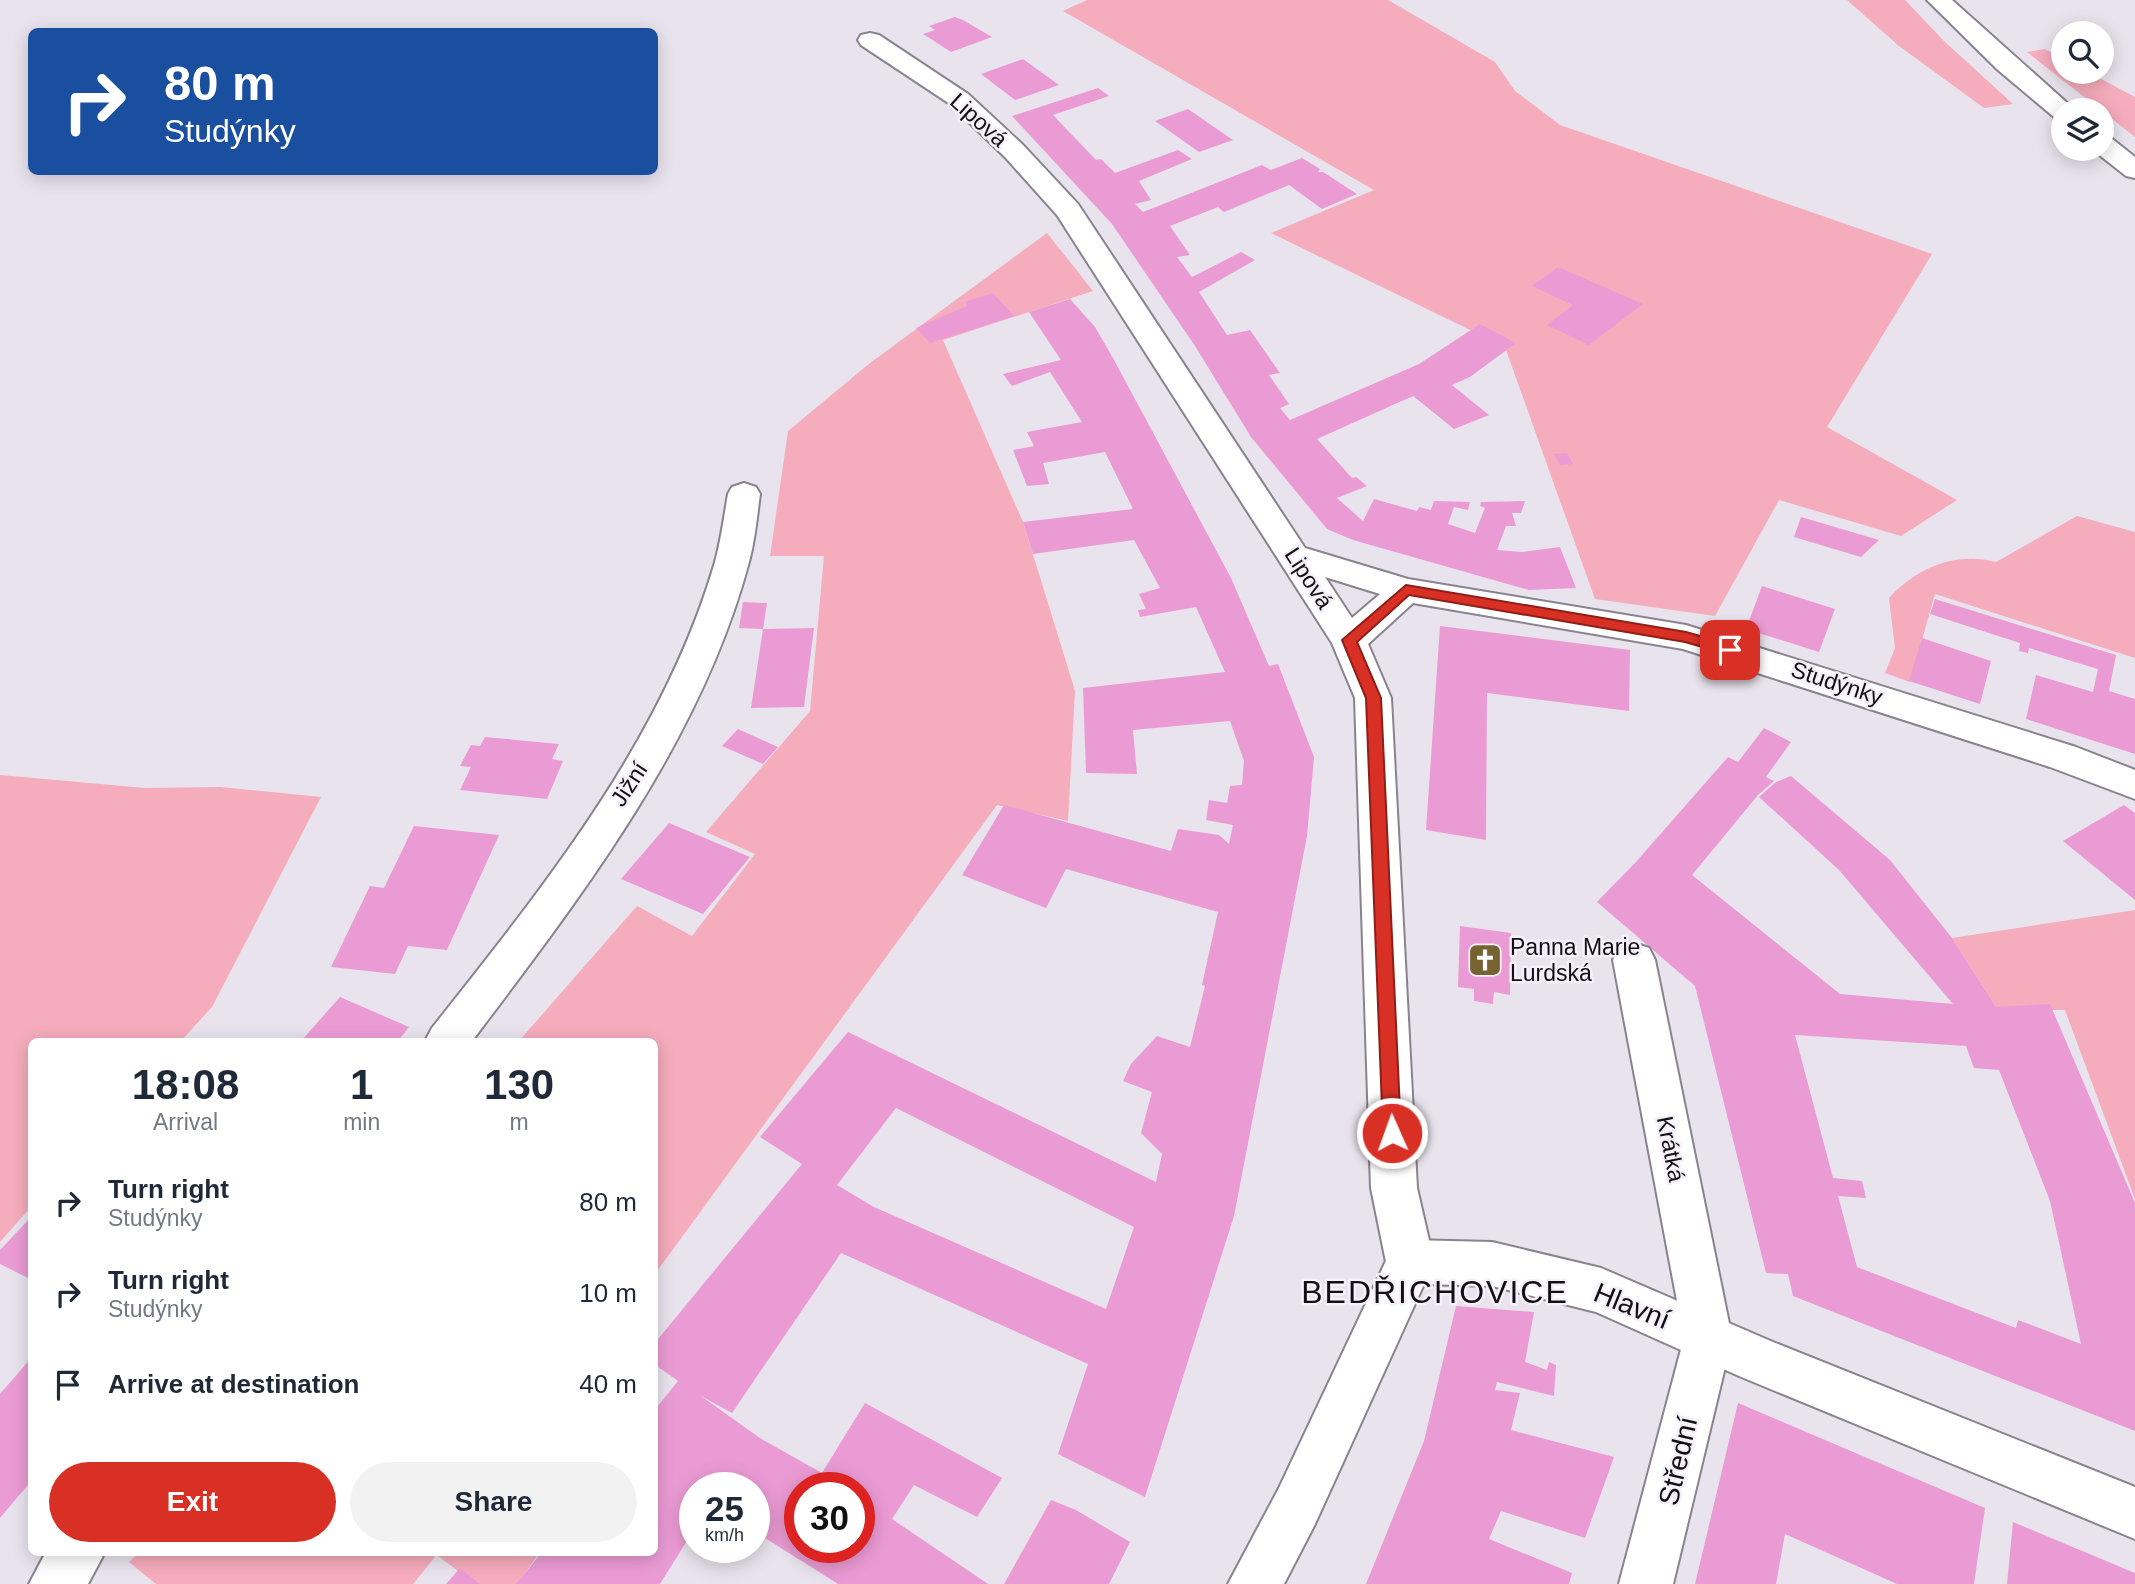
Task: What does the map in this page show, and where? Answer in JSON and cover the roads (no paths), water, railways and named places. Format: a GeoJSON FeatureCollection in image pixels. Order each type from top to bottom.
{"type":"FeatureCollection","features":[{"type":"Feature","properties":{"kind":"street"},"geometry":{"type":"LineString","coordinates":[[1939,0],[2007,65],[2051,101]]}},
{"type":"Feature","properties":{"kind":"street","name":"Lipová"},"geometry":{"type":"LineString","coordinates":[[870,40],[959,99],[1014,151],[1068,211],[1349,640],[1373,698],[1394,1188],[1410,1262]]}},
{"type":"Feature","properties":{"kind":"street"},"geometry":{"type":"LineString","coordinates":[[2114,153],[2135,170]]}},
{"type":"Feature","properties":{"kind":"street","name":"Jižní"},"geometry":{"type":"LineString","coordinates":[[449,1038],[550,908],[663,732],[705,642],[732,562],[744,494]]}},
{"type":"Feature","properties":{"kind":"street","name":"Studýnky"},"geometry":{"type":"LineString","coordinates":[[1295,556],[1406,590],[1686,637],[2063,757],[2135,785]]}},
{"type":"Feature","properties":{"kind":"street"},"geometry":{"type":"LineString","coordinates":[[1349,640],[1406,590]]}},
{"type":"Feature","properties":{"kind":"street","name":"Krátká"},"geometry":{"type":"LineString","coordinates":[[1634,960],[1708,1338]]}},
{"type":"Feature","properties":{"kind":"street"},"geometry":{"type":"LineString","coordinates":[[1255,1584],[1297,1506],[1410,1262]]}},
{"type":"Feature","properties":{"kind":"street","name":"Hlavní"},"geometry":{"type":"LineString","coordinates":[[1410,1262],[1492,1264],[1601,1291],[1708,1338],[2135,1513]]}},
{"type":"Feature","properties":{"kind":"street","name":"Střední"},"geometry":{"type":"LineString","coordinates":[[1646,1584],[1708,1338]]}},
{"type":"Feature","properties":{"kind":"street"},"geometry":{"type":"LineString","coordinates":[[56,1584],[76,1556]]}},
{"type":"Feature","properties":{"kind":"place","name":"Panna Marie Lurdská"},"geometry":{"type":"Point","coordinates":[1485,960]}},
{"type":"Feature","properties":{"kind":"district","name":"BEDŘICHOVICE"},"geometry":{"type":"Point","coordinates":[1435,1292]}}]}
